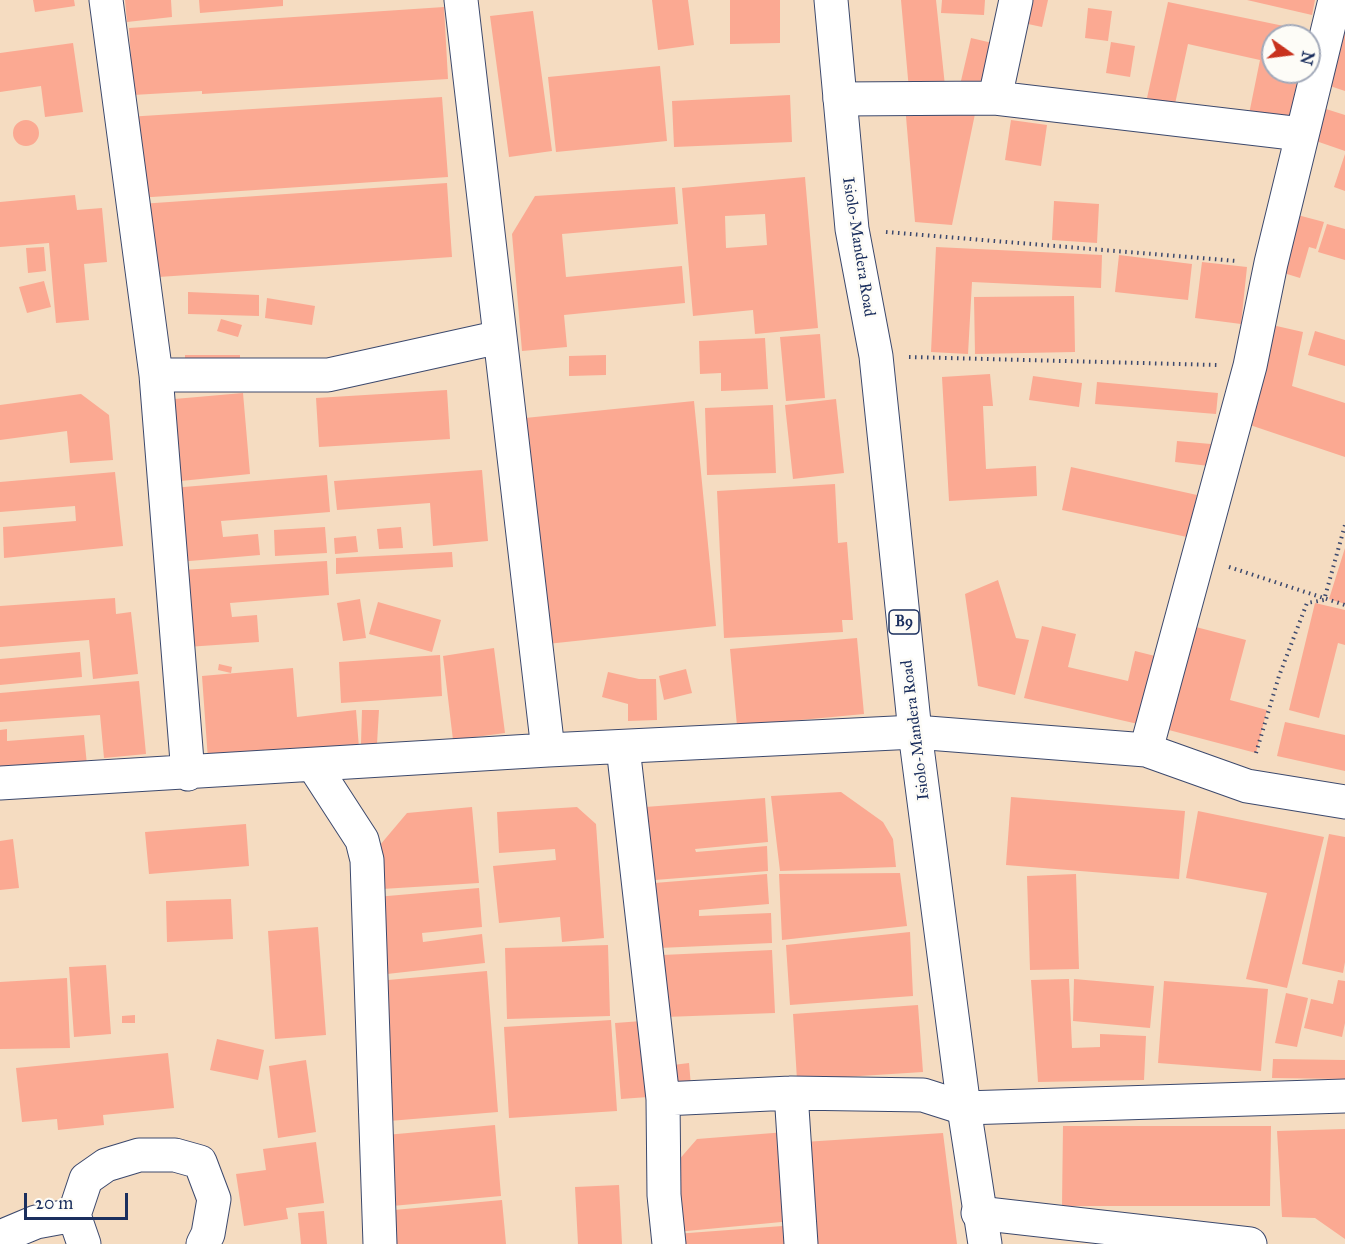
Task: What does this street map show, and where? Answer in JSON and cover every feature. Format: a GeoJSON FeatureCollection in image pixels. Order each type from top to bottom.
{"type":"FeatureCollection","features":[{"type":"Feature","properties":{"kind":"main road"},"geometry":{"type":"LineString","coordinates":[[106,0],[156,375],[188,774]]}},
{"type":"Feature","properties":{"kind":"main road"},"geometry":{"type":"LineString","coordinates":[[461,0],[548,750]]}},
{"type":"Feature","properties":{"kind":"main road","name":"Isiolo-Mandera Road"},"geometry":{"type":"LineString","coordinates":[[831,0],[852,229],[876,356],[915,732],[981,1228]]}},
{"type":"Feature","properties":{"kind":"main road"},"geometry":{"type":"LineString","coordinates":[[995,98],[1016,0]]}},
{"type":"Feature","properties":{"kind":"main road"},"geometry":{"type":"LineString","coordinates":[[1146,750],[1250,366],[1270,263],[1300,134],[1335,0]]}},
{"type":"Feature","properties":{"kind":"main road"},"geometry":{"type":"LineString","coordinates":[[840,99],[995,98],[1300,134]]}},
{"type":"Feature","properties":{"kind":"main road"},"geometry":{"type":"LineString","coordinates":[[156,375],[328,375],[500,337]]}},
{"type":"Feature","properties":{"kind":"main road"},"geometry":{"type":"LineString","coordinates":[[0,783],[188,774],[548,750],[915,732],[1146,750],[1247,786],[1345,802]]}},
{"type":"Feature","properties":{"kind":"main road"},"geometry":{"type":"LineString","coordinates":[[623,747],[663,1099],[664,1196],[669,1244]]}},
{"type":"Feature","properties":{"kind":"main road"},"geometry":{"type":"LineString","coordinates":[[314,766],[362,840],[368,860],[380,1244]]}},
{"type":"Feature","properties":{"kind":"main road"},"geometry":{"type":"LineString","coordinates":[[663,1099],[791,1093],[922,1095],[964,1108],[1345,1096]]}},
{"type":"Feature","properties":{"kind":"main road"},"geometry":{"type":"LineString","coordinates":[[791,1093],[801,1244]]}},
{"type":"Feature","properties":{"kind":"main road"},"geometry":{"type":"LineString","coordinates":[[0,1237],[36,1222],[79,1229],[86,1179],[106,1165],[139,1155],[175,1155],[201,1162],[214,1199],[208,1234],[203,1244]]}},
{"type":"Feature","properties":{"kind":"main road"},"geometry":{"type":"LineString","coordinates":[[981,1228],[1250,1244]]}},
{"type":"Feature","properties":{"kind":"path"},"geometry":{"type":"LineString","coordinates":[[852,229],[1270,263]]}},
{"type":"Feature","properties":{"kind":"path"},"geometry":{"type":"LineString","coordinates":[[876,356],[1250,366]]}},
{"type":"Feature","properties":{"kind":"path"},"geometry":{"type":"LineString","coordinates":[[1324,600],[1345,525]]}},
{"type":"Feature","properties":{"kind":"path"},"geometry":{"type":"LineString","coordinates":[[1197,556],[1324,600],[1345,605]]}},
{"type":"Feature","properties":{"kind":"path"},"geometry":{"type":"LineString","coordinates":[[1247,786],[1279,676],[1307,603],[1324,600]]}},
{"type":"Feature","properties":{"kind":"building"},"geometry":{"type":"Polygon","coordinates":[[[33,0],[74,0],[75,6],[35,12],[33,0]]]}},
{"type":"Feature","properties":{"kind":"building"},"geometry":{"type":"Polygon","coordinates":[[[125,0],[171,0],[172,17],[127,22],[125,0]]]}},
{"type":"Feature","properties":{"kind":"building"},"geometry":{"type":"Polygon","coordinates":[[[199,0],[283,0],[283,6],[200,13],[199,0]]]}},
{"type":"Feature","properties":{"kind":"building"},"geometry":{"type":"Polygon","coordinates":[[[652,0],[688,0],[694,45],[658,50],[652,0]]]}},
{"type":"Feature","properties":{"kind":"building"},"geometry":{"type":"Polygon","coordinates":[[[730,0],[780,0],[780,43],[730,44],[730,0]]]}},
{"type":"Feature","properties":{"kind":"building"},"geometry":{"type":"Polygon","coordinates":[[[901,0],[936,0],[945,86],[909,90],[901,0]]]}},
{"type":"Feature","properties":{"kind":"building"},"geometry":{"type":"Polygon","coordinates":[[[942,0],[985,0],[984,15],[941,13],[942,0]]]}},
{"type":"Feature","properties":{"kind":"building"},"geometry":{"type":"Polygon","coordinates":[[[1019,0],[1048,0],[1042,27],[1014,21],[1019,0]]]}},
{"type":"Feature","properties":{"kind":"building"},"geometry":{"type":"Polygon","coordinates":[[[1247,0],[1315,0],[1312,15],[1247,0]]]}},
{"type":"Feature","properties":{"kind":"building"},"geometry":{"type":"Polygon","coordinates":[[[1168,2],[1274,24],[1261,24],[1261,84],[1297,84],[1288,128],[1248,119],[1260,60],[1188,44],[1175,104],[1147,98],[1168,2]]]}},
{"type":"Feature","properties":{"kind":"building"},"geometry":{"type":"Polygon","coordinates":[[[444,7],[448,79],[202,94],[202,91],[133,95],[129,28],[444,7]]]}},
{"type":"Feature","properties":{"kind":"building"},"geometry":{"type":"Polygon","coordinates":[[[1088,8],[1112,11],[1108,41],[1085,38],[1088,8]]]}},
{"type":"Feature","properties":{"kind":"building"},"geometry":{"type":"Polygon","coordinates":[[[533,11],[552,151],[509,157],[490,16],[533,11]]]}},
{"type":"Feature","properties":{"kind":"building"},"geometry":{"type":"Polygon","coordinates":[[[1345,27],[1345,91],[1327,85],[1345,27]]]}},
{"type":"Feature","properties":{"kind":"building"},"geometry":{"type":"Polygon","coordinates":[[[971,38],[1001,45],[990,92],[960,85],[971,38]]]}},
{"type":"Feature","properties":{"kind":"building"},"geometry":{"type":"Polygon","coordinates":[[[1111,42],[1135,46],[1130,77],[1106,73],[1111,42]]]}},
{"type":"Feature","properties":{"kind":"building"},"geometry":{"type":"Polygon","coordinates":[[[73,43],[83,112],[45,117],[41,86],[0,92],[0,53],[73,43]]]}},
{"type":"Feature","properties":{"kind":"building"},"geometry":{"type":"Polygon","coordinates":[[[660,66],[667,141],[556,152],[548,77],[660,66]]]}},
{"type":"Feature","properties":{"kind":"building"},"geometry":{"type":"Polygon","coordinates":[[[790,95],[792,142],[674,147],[672,101],[790,95]]]}},
{"type":"Feature","properties":{"kind":"building"},"geometry":{"type":"Polygon","coordinates":[[[442,97],[448,177],[137,198],[127,117],[442,97]]]}},
{"type":"Feature","properties":{"kind":"building"},"geometry":{"type":"Polygon","coordinates":[[[905,105],[976,109],[952,225],[915,222],[905,105]]]}},
{"type":"Feature","properties":{"kind":"building"},"geometry":{"type":"Polygon","coordinates":[[[1326,109],[1345,115],[1345,151],[1316,141],[1326,109]]]}},
{"type":"Feature","properties":{"kind":"building"},"geometry":{"type":"Polygon","coordinates":[[[26,120],[35,124],[39,133],[35,142],[26,146],[17,142],[13,133],[17,124],[26,120]]]}},
{"type":"Feature","properties":{"kind":"building"},"geometry":{"type":"Polygon","coordinates":[[[1011,120],[1047,125],[1041,166],[1005,160],[1011,120]]]}},
{"type":"Feature","properties":{"kind":"building"},"geometry":{"type":"Polygon","coordinates":[[[1345,154],[1345,191],[1334,187],[1345,154]]]}},
{"type":"Feature","properties":{"kind":"building"},"geometry":{"type":"Polygon","coordinates":[[[805,177],[818,328],[755,334],[753,310],[693,316],[682,188],[805,177]],[[765,214],[725,216],[726,248],[767,245],[765,214]]]}},
{"type":"Feature","properties":{"kind":"building"},"geometry":{"type":"Polygon","coordinates":[[[447,183],[452,257],[144,278],[140,204],[447,183]]]}},
{"type":"Feature","properties":{"kind":"building"},"geometry":{"type":"Polygon","coordinates":[[[675,187],[678,224],[562,234],[566,277],[682,266],[685,303],[564,315],[567,347],[522,351],[512,234],[535,196],[675,187]]]}},
{"type":"Feature","properties":{"kind":"building"},"geometry":{"type":"Polygon","coordinates":[[[75,195],[77,210],[102,208],[107,262],[84,264],[89,320],[56,323],[49,243],[0,247],[0,202],[75,195]]]}},
{"type":"Feature","properties":{"kind":"building"},"geometry":{"type":"Polygon","coordinates":[[[1054,201],[1099,204],[1097,243],[1052,240],[1054,201]]]}},
{"type":"Feature","properties":{"kind":"building"},"geometry":{"type":"Polygon","coordinates":[[[1290,213],[1324,222],[1316,249],[1309,247],[1300,278],[1274,270],[1290,213]]]}},
{"type":"Feature","properties":{"kind":"building"},"geometry":{"type":"Polygon","coordinates":[[[1327,224],[1345,229],[1345,260],[1318,252],[1327,224]]]}},
{"type":"Feature","properties":{"kind":"building"},"geometry":{"type":"Polygon","coordinates":[[[44,247],[46,271],[28,273],[26,248],[44,247]]]}},
{"type":"Feature","properties":{"kind":"building"},"geometry":{"type":"Polygon","coordinates":[[[936,247],[1102,255],[1101,288],[972,282],[968,354],[931,352],[936,247]]]}},
{"type":"Feature","properties":{"kind":"building"},"geometry":{"type":"Polygon","coordinates":[[[1119,255],[1192,264],[1188,300],[1115,292],[1119,255]]]}},
{"type":"Feature","properties":{"kind":"building"},"geometry":{"type":"Polygon","coordinates":[[[1202,262],[1247,267],[1241,324],[1195,318],[1202,262]]]}},
{"type":"Feature","properties":{"kind":"building"},"geometry":{"type":"Polygon","coordinates":[[[44,281],[51,307],[27,313],[19,287],[44,281]]]}},
{"type":"Feature","properties":{"kind":"building"},"geometry":{"type":"Polygon","coordinates":[[[188,292],[259,295],[259,316],[188,314],[188,292]]]}},
{"type":"Feature","properties":{"kind":"building"},"geometry":{"type":"Polygon","coordinates":[[[1074,296],[1075,352],[975,354],[974,297],[1074,296]]]}},
{"type":"Feature","properties":{"kind":"building"},"geometry":{"type":"Polygon","coordinates":[[[267,298],[315,306],[312,325],[265,318],[267,298]]]}},
{"type":"Feature","properties":{"kind":"building"},"geometry":{"type":"Polygon","coordinates":[[[221,319],[242,325],[238,337],[217,331],[221,319]]]}},
{"type":"Feature","properties":{"kind":"building"},"geometry":{"type":"Polygon","coordinates":[[[1272,325],[1303,332],[1292,386],[1345,403],[1345,457],[1250,425],[1272,325]]]}},
{"type":"Feature","properties":{"kind":"building"},"geometry":{"type":"Polygon","coordinates":[[[1315,331],[1345,340],[1345,366],[1308,355],[1315,331]]]}},
{"type":"Feature","properties":{"kind":"building"},"geometry":{"type":"Polygon","coordinates":[[[820,334],[825,398],[786,401],[780,337],[820,334]]]}},
{"type":"Feature","properties":{"kind":"building"},"geometry":{"type":"Polygon","coordinates":[[[765,338],[768,389],[721,391],[721,373],[700,374],[699,341],[765,338]]]}},
{"type":"Feature","properties":{"kind":"building"},"geometry":{"type":"Polygon","coordinates":[[[185,355],[240,355],[240,367],[185,368],[185,355]]]}},
{"type":"Feature","properties":{"kind":"building"},"geometry":{"type":"Polygon","coordinates":[[[606,355],[606,375],[569,376],[569,356],[606,355]]]}},
{"type":"Feature","properties":{"kind":"building"},"geometry":{"type":"Polygon","coordinates":[[[990,374],[993,406],[983,406],[986,469],[1036,466],[1037,496],[949,501],[942,377],[990,374]]]}},
{"type":"Feature","properties":{"kind":"building"},"geometry":{"type":"Polygon","coordinates":[[[1033,376],[1082,383],[1079,407],[1029,400],[1033,376]]]}},
{"type":"Feature","properties":{"kind":"building"},"geometry":{"type":"Polygon","coordinates":[[[1097,382],[1218,393],[1216,414],[1095,404],[1097,382]]]}},
{"type":"Feature","properties":{"kind":"building"},"geometry":{"type":"Polygon","coordinates":[[[447,390],[450,439],[319,447],[316,398],[447,390]]]}},
{"type":"Feature","properties":{"kind":"building"},"geometry":{"type":"Polygon","coordinates":[[[243,393],[250,474],[171,482],[163,400],[243,393]]]}},
{"type":"Feature","properties":{"kind":"building"},"geometry":{"type":"Polygon","coordinates":[[[81,394],[109,415],[113,460],[70,463],[67,431],[0,440],[0,405],[81,394]]]}},
{"type":"Feature","properties":{"kind":"building"},"geometry":{"type":"Polygon","coordinates":[[[836,399],[844,473],[793,479],[785,405],[836,399]]]}},
{"type":"Feature","properties":{"kind":"building"},"geometry":{"type":"Polygon","coordinates":[[[694,401],[716,626],[547,644],[525,418],[694,401]]]}},
{"type":"Feature","properties":{"kind":"building"},"geometry":{"type":"Polygon","coordinates":[[[773,405],[776,473],[707,475],[705,408],[773,405]]]}},
{"type":"Feature","properties":{"kind":"building"},"geometry":{"type":"Polygon","coordinates":[[[1177,441],[1211,444],[1209,466],[1175,462],[1177,441]]]}},
{"type":"Feature","properties":{"kind":"building"},"geometry":{"type":"Polygon","coordinates":[[[1071,467],[1197,495],[1187,537],[1062,510],[1071,467]]]}},
{"type":"Feature","properties":{"kind":"building"},"geometry":{"type":"Polygon","coordinates":[[[482,470],[488,541],[433,546],[430,503],[337,510],[334,481],[482,470]]]}},
{"type":"Feature","properties":{"kind":"building"},"geometry":{"type":"Polygon","coordinates":[[[115,472],[123,546],[4,558],[3,527],[76,521],[75,506],[0,512],[0,482],[115,472]]]}},
{"type":"Feature","properties":{"kind":"building"},"geometry":{"type":"Polygon","coordinates":[[[327,475],[330,512],[221,521],[223,537],[258,534],[260,555],[178,562],[172,488],[327,475]]]}},
{"type":"Feature","properties":{"kind":"building"},"geometry":{"type":"Polygon","coordinates":[[[835,484],[838,543],[847,542],[853,620],[842,620],[843,632],[724,638],[717,491],[835,484]]]}},
{"type":"Feature","properties":{"kind":"building"},"geometry":{"type":"Polygon","coordinates":[[[325,527],[327,553],[275,556],[274,530],[325,527]]]}},
{"type":"Feature","properties":{"kind":"building"},"geometry":{"type":"Polygon","coordinates":[[[401,527],[403,548],[379,549],[377,529],[401,527]]]}},
{"type":"Feature","properties":{"kind":"building"},"geometry":{"type":"Polygon","coordinates":[[[356,536],[358,552],[335,554],[334,538],[356,536]]]}},
{"type":"Feature","properties":{"kind":"building"},"geometry":{"type":"Polygon","coordinates":[[[1345,548],[1345,604],[1329,599],[1345,548]]]}},
{"type":"Feature","properties":{"kind":"building"},"geometry":{"type":"Polygon","coordinates":[[[452,552],[453,567],[336,574],[336,558],[452,552]]]}},
{"type":"Feature","properties":{"kind":"building"},"geometry":{"type":"Polygon","coordinates":[[[327,561],[329,595],[230,603],[232,617],[257,615],[259,642],[187,647],[182,570],[327,561]]]}},
{"type":"Feature","properties":{"kind":"building"},"geometry":{"type":"Polygon","coordinates":[[[998,580],[1016,638],[1029,640],[1015,695],[978,686],[965,594],[998,580]]]}},
{"type":"Feature","properties":{"kind":"building"},"geometry":{"type":"Polygon","coordinates":[[[115,598],[116,614],[131,612],[138,674],[93,679],[89,640],[0,647],[0,606],[115,598]]]}},
{"type":"Feature","properties":{"kind":"building"},"geometry":{"type":"Polygon","coordinates":[[[360,599],[366,638],[343,641],[337,603],[360,599]]]}},
{"type":"Feature","properties":{"kind":"building"},"geometry":{"type":"Polygon","coordinates":[[[378,602],[441,620],[432,652],[369,634],[378,602]]]}},
{"type":"Feature","properties":{"kind":"building"},"geometry":{"type":"Polygon","coordinates":[[[1315,603],[1345,610],[1345,645],[1338,643],[1319,718],[1289,710],[1315,603]]]}},
{"type":"Feature","properties":{"kind":"building"},"geometry":{"type":"Polygon","coordinates":[[[1042,626],[1076,634],[1068,667],[1128,681],[1135,651],[1155,656],[1138,724],[1024,698],[1042,626]]]}},
{"type":"Feature","properties":{"kind":"building"},"geometry":{"type":"Polygon","coordinates":[[[1192,626],[1246,640],[1230,700],[1267,710],[1256,753],[1165,729],[1192,626]]]}},
{"type":"Feature","properties":{"kind":"building"},"geometry":{"type":"Polygon","coordinates":[[[857,638],[864,714],[737,726],[730,649],[857,638]]]}},
{"type":"Feature","properties":{"kind":"building"},"geometry":{"type":"Polygon","coordinates":[[[494,648],[505,733],[453,740],[443,656],[494,648]]]}},
{"type":"Feature","properties":{"kind":"building"},"geometry":{"type":"Polygon","coordinates":[[[80,652],[82,677],[0,685],[0,659],[80,652]]]}},
{"type":"Feature","properties":{"kind":"building"},"geometry":{"type":"Polygon","coordinates":[[[440,655],[442,696],[341,703],[339,662],[440,655]]]}},
{"type":"Feature","properties":{"kind":"building"},"geometry":{"type":"Polygon","coordinates":[[[219,664],[232,667],[231,673],[218,670],[219,664]]]}},
{"type":"Feature","properties":{"kind":"building"},"geometry":{"type":"Polygon","coordinates":[[[293,668],[297,717],[356,710],[359,748],[208,760],[202,676],[293,668]]]}},
{"type":"Feature","properties":{"kind":"building"},"geometry":{"type":"Polygon","coordinates":[[[686,669],[692,693],[664,700],[659,676],[686,669]]]}},
{"type":"Feature","properties":{"kind":"building"},"geometry":{"type":"Polygon","coordinates":[[[608,672],[639,679],[656,679],[657,720],[628,721],[628,704],[602,697],[608,672]]]}},
{"type":"Feature","properties":{"kind":"building"},"geometry":{"type":"Polygon","coordinates":[[[139,681],[146,754],[104,758],[100,715],[0,722],[0,693],[139,681]]]}},
{"type":"Feature","properties":{"kind":"building"},"geometry":{"type":"Polygon","coordinates":[[[362,710],[379,710],[377,744],[361,744],[362,710]]]}},
{"type":"Feature","properties":{"kind":"building"},"geometry":{"type":"Polygon","coordinates":[[[1285,722],[1345,735],[1345,771],[1277,756],[1285,722]]]}},
{"type":"Feature","properties":{"kind":"building"},"geometry":{"type":"Polygon","coordinates":[[[7,729],[7,741],[84,735],[87,765],[0,772],[0,730],[7,729]]]}},
{"type":"Feature","properties":{"kind":"building"},"geometry":{"type":"Polygon","coordinates":[[[841,792],[883,822],[893,839],[896,867],[780,871],[771,796],[841,792]]]}},
{"type":"Feature","properties":{"kind":"building"},"geometry":{"type":"Polygon","coordinates":[[[1011,797],[1185,811],[1179,879],[1006,865],[1011,797]]]}},
{"type":"Feature","properties":{"kind":"building"},"geometry":{"type":"Polygon","coordinates":[[[765,798],[768,842],[695,849],[696,852],[767,846],[768,871],[655,880],[645,807],[765,798]]]}},
{"type":"Feature","properties":{"kind":"building"},"geometry":{"type":"Polygon","coordinates":[[[472,807],[479,883],[382,889],[380,845],[407,813],[472,807]]]}},
{"type":"Feature","properties":{"kind":"building"},"geometry":{"type":"Polygon","coordinates":[[[577,807],[596,824],[604,938],[562,942],[560,917],[499,923],[493,866],[556,860],[555,849],[499,853],[497,812],[577,807]]]}},
{"type":"Feature","properties":{"kind":"building"},"geometry":{"type":"Polygon","coordinates":[[[1198,811],[1324,837],[1287,988],[1246,979],[1267,893],[1186,878],[1198,811]]]}},
{"type":"Feature","properties":{"kind":"building"},"geometry":{"type":"Polygon","coordinates":[[[246,824],[249,866],[149,874],[145,832],[246,824]]]}},
{"type":"Feature","properties":{"kind":"building"},"geometry":{"type":"Polygon","coordinates":[[[1329,834],[1345,837],[1345,962],[1343,973],[1302,964],[1329,834]]]}},
{"type":"Feature","properties":{"kind":"building"},"geometry":{"type":"Polygon","coordinates":[[[13,839],[19,888],[0,890],[0,841],[13,839]]]}},
{"type":"Feature","properties":{"kind":"building"},"geometry":{"type":"Polygon","coordinates":[[[900,873],[907,926],[782,940],[779,874],[900,873]]]}},
{"type":"Feature","properties":{"kind":"building"},"geometry":{"type":"Polygon","coordinates":[[[767,874],[769,904],[699,910],[699,916],[771,913],[772,943],[659,948],[654,883],[767,874]]]}},
{"type":"Feature","properties":{"kind":"building"},"geometry":{"type":"Polygon","coordinates":[[[1076,874],[1079,969],[1030,970],[1027,876],[1076,874]]]}},
{"type":"Feature","properties":{"kind":"building"},"geometry":{"type":"Polygon","coordinates":[[[479,888],[482,927],[422,933],[423,942],[482,934],[485,963],[378,975],[376,897],[479,888]]]}},
{"type":"Feature","properties":{"kind":"building"},"geometry":{"type":"Polygon","coordinates":[[[231,899],[233,939],[167,942],[166,901],[231,899]]]}},
{"type":"Feature","properties":{"kind":"building"},"geometry":{"type":"Polygon","coordinates":[[[318,927],[326,1035],[275,1039],[268,931],[318,927]]]}},
{"type":"Feature","properties":{"kind":"building"},"geometry":{"type":"Polygon","coordinates":[[[910,932],[913,996],[790,1005],[786,945],[910,932]]]}},
{"type":"Feature","properties":{"kind":"building"},"geometry":{"type":"Polygon","coordinates":[[[608,945],[610,1016],[507,1019],[505,948],[608,945]]]}},
{"type":"Feature","properties":{"kind":"building"},"geometry":{"type":"Polygon","coordinates":[[[772,950],[775,1013],[665,1017],[662,955],[772,950]]]}},
{"type":"Feature","properties":{"kind":"building"},"geometry":{"type":"Polygon","coordinates":[[[106,965],[111,1034],[74,1037],[69,967],[106,965]]]}},
{"type":"Feature","properties":{"kind":"building"},"geometry":{"type":"Polygon","coordinates":[[[487,971],[498,1112],[389,1121],[377,981],[487,971]]]}},
{"type":"Feature","properties":{"kind":"building"},"geometry":{"type":"Polygon","coordinates":[[[67,978],[70,1048],[0,1049],[0,982],[67,978]]]}},
{"type":"Feature","properties":{"kind":"building"},"geometry":{"type":"Polygon","coordinates":[[[1069,979],[1072,1048],[1100,1047],[1100,1034],[1146,1036],[1144,1080],[1038,1082],[1031,980],[1069,979]]]}},
{"type":"Feature","properties":{"kind":"building"},"geometry":{"type":"Polygon","coordinates":[[[1074,979],[1154,986],[1150,1028],[1073,1021],[1074,979]]]}},
{"type":"Feature","properties":{"kind":"building"},"geometry":{"type":"Polygon","coordinates":[[[1338,980],[1345,981],[1345,1023],[1342,1037],[1304,1028],[1311,999],[1333,1004],[1338,980]]]}},
{"type":"Feature","properties":{"kind":"building"},"geometry":{"type":"Polygon","coordinates":[[[1164,981],[1268,989],[1261,1071],[1158,1063],[1164,981]]]}},
{"type":"Feature","properties":{"kind":"building"},"geometry":{"type":"Polygon","coordinates":[[[1286,993],[1308,998],[1297,1047],[1275,1043],[1286,993]]]}},
{"type":"Feature","properties":{"kind":"building"},"geometry":{"type":"Polygon","coordinates":[[[918,1005],[923,1072],[797,1080],[793,1014],[918,1005]]]}},
{"type":"Feature","properties":{"kind":"building"},"geometry":{"type":"Polygon","coordinates":[[[135,1015],[135,1023],[122,1023],[122,1016],[135,1015]]]}},
{"type":"Feature","properties":{"kind":"building"},"geometry":{"type":"Polygon","coordinates":[[[611,1020],[617,1111],[509,1118],[504,1027],[611,1020]]]}},
{"type":"Feature","properties":{"kind":"building"},"geometry":{"type":"Polygon","coordinates":[[[642,1021],[648,1097],[621,1099],[615,1023],[642,1021]]]}},
{"type":"Feature","properties":{"kind":"building"},"geometry":{"type":"Polygon","coordinates":[[[217,1039],[264,1050],[258,1080],[210,1070],[217,1039]]]}},
{"type":"Feature","properties":{"kind":"building"},"geometry":{"type":"Polygon","coordinates":[[[168,1053],[174,1108],[103,1115],[104,1125],[58,1130],[57,1119],[22,1122],[16,1068],[168,1053]]]}},
{"type":"Feature","properties":{"kind":"building"},"geometry":{"type":"Polygon","coordinates":[[[1273,1059],[1345,1060],[1345,1079],[1272,1078],[1273,1059]]]}},
{"type":"Feature","properties":{"kind":"building"},"geometry":{"type":"Polygon","coordinates":[[[306,1060],[316,1132],[278,1138],[269,1066],[306,1060]]]}},
{"type":"Feature","properties":{"kind":"building"},"geometry":{"type":"Polygon","coordinates":[[[689,1063],[691,1086],[668,1088],[665,1066],[689,1063]]]}},
{"type":"Feature","properties":{"kind":"building"},"geometry":{"type":"Polygon","coordinates":[[[495,1125],[501,1196],[392,1206],[386,1135],[495,1125]]]}},
{"type":"Feature","properties":{"kind":"building"},"geometry":{"type":"Polygon","coordinates":[[[1063,1126],[1271,1126],[1270,1206],[1062,1206],[1063,1126]]]}},
{"type":"Feature","properties":{"kind":"building"},"geometry":{"type":"Polygon","coordinates":[[[1345,1129],[1345,1239],[1315,1218],[1282,1217],[1277,1131],[1345,1129]]]}},
{"type":"Feature","properties":{"kind":"building"},"geometry":{"type":"Polygon","coordinates":[[[786,1132],[792,1221],[676,1232],[670,1170],[697,1139],[786,1132]]]}},
{"type":"Feature","properties":{"kind":"building"},"geometry":{"type":"Polygon","coordinates":[[[943,1133],[957,1244],[810,1244],[804,1142],[943,1133]]]}},
{"type":"Feature","properties":{"kind":"building"},"geometry":{"type":"Polygon","coordinates":[[[316,1142],[324,1203],[286,1208],[288,1219],[244,1226],[236,1174],[266,1170],[263,1149],[316,1142]]]}},
{"type":"Feature","properties":{"kind":"building"},"geometry":{"type":"Polygon","coordinates":[[[619,1185],[622,1244],[578,1244],[575,1187],[619,1185]]]}},
{"type":"Feature","properties":{"kind":"building"},"geometry":{"type":"Polygon","coordinates":[[[502,1200],[506,1244],[397,1244],[394,1210],[502,1200]]]}},
{"type":"Feature","properties":{"kind":"building"},"geometry":{"type":"Polygon","coordinates":[[[324,1211],[327,1244],[301,1244],[298,1213],[324,1211]]]}},
{"type":"Feature","properties":{"kind":"building"},"geometry":{"type":"Polygon","coordinates":[[[796,1225],[798,1244],[676,1244],[675,1234],[796,1225]]]}}]}
